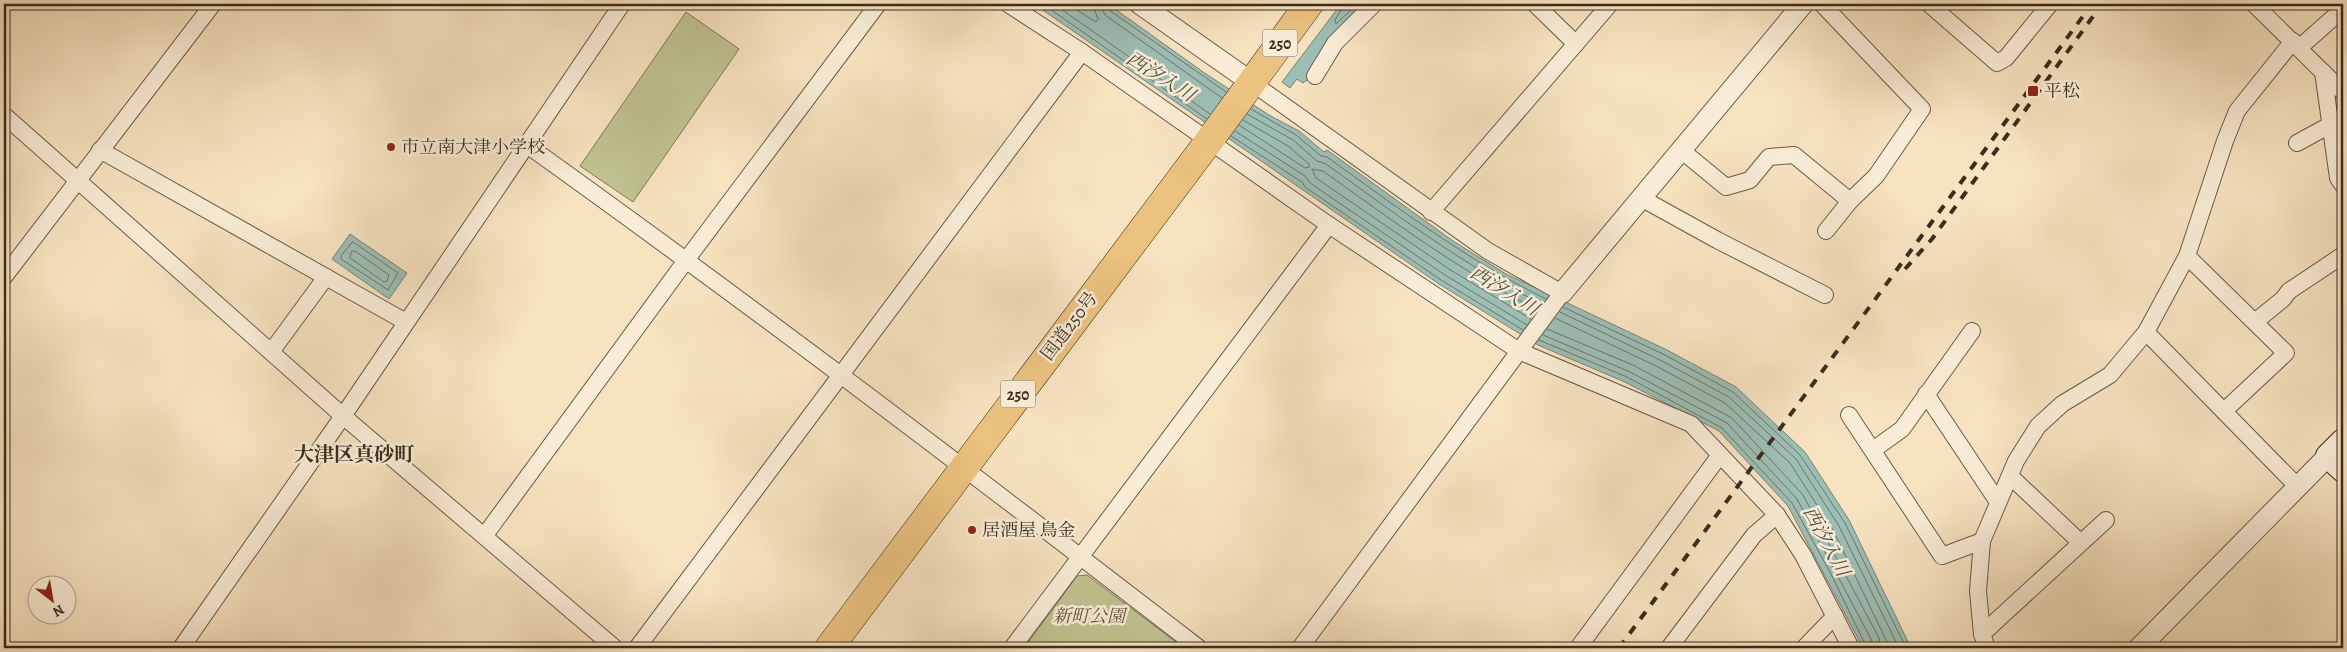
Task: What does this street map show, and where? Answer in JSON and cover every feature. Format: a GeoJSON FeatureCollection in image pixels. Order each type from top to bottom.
{"type":"FeatureCollection","features":[{"type":"Feature","properties":{"kind":"highway","name":"国道250号"},"geometry":{"type":"LineString","coordinates":[[829,648],[963,466],[1209,141],[1310,4]]}},
{"type":"Feature","properties":{"kind":"street"},"geometry":{"type":"LineString","coordinates":[[4,277],[213,4]]}},
{"type":"Feature","properties":{"kind":"street"},"geometry":{"type":"LineString","coordinates":[[181,648],[343,416],[622,4]]}},
{"type":"Feature","properties":{"kind":"street"},"geometry":{"type":"LineString","coordinates":[[485,535],[687,259],[878,4]]}},
{"type":"Feature","properties":{"kind":"street"},"geometry":{"type":"LineString","coordinates":[[1008,4],[1082,52],[1329,225],[1519,351],[1691,424],[1777,515],[1804,555],[1851,648]]}},
{"type":"Feature","properties":{"kind":"street"},"geometry":{"type":"LineString","coordinates":[[1140,4],[1431,212],[1488,251],[1562,293]]}},
{"type":"Feature","properties":{"kind":"street"},"geometry":{"type":"LineString","coordinates":[[1315,76],[1335,43],[1374,4]]}},
{"type":"Feature","properties":{"kind":"street"},"geometry":{"type":"LineString","coordinates":[[1535,4],[1576,44]]}},
{"type":"Feature","properties":{"kind":"street"},"geometry":{"type":"LineString","coordinates":[[1431,212],[1610,4]]}},
{"type":"Feature","properties":{"kind":"street"},"geometry":{"type":"LineString","coordinates":[[1300,648],[1562,293],[1803,4]]}},
{"type":"Feature","properties":{"kind":"street"},"geometry":{"type":"LineString","coordinates":[[1822,4],[1922,110],[1876,176],[1850,201],[1826,231]]}},
{"type":"Feature","properties":{"kind":"street"},"geometry":{"type":"LineString","coordinates":[[1929,4],[1997,63],[2006,58],[2050,4]]}},
{"type":"Feature","properties":{"kind":"street"},"geometry":{"type":"LineString","coordinates":[[2254,4],[2343,92]]}},
{"type":"Feature","properties":{"kind":"street"},"geometry":{"type":"LineString","coordinates":[[1984,641],[1978,591],[1982,541],[2016,460],[2038,426],[2062,404],[2110,375],[2146,332],[2187,256],[2225,141],[2237,111],[2296,44],[2343,9]]}},
{"type":"Feature","properties":{"kind":"street"},"geometry":{"type":"LineString","coordinates":[[637,648],[1082,52]]}},
{"type":"Feature","properties":{"kind":"street"},"geometry":{"type":"LineString","coordinates":[[2324,72],[2338,178],[2343,185]]}},
{"type":"Feature","properties":{"kind":"street"},"geometry":{"type":"LineString","coordinates":[[4,115],[343,416],[616,648]]}},
{"type":"Feature","properties":{"kind":"street"},"geometry":{"type":"LineString","coordinates":[[2297,143],[2330,125]]}},
{"type":"Feature","properties":{"kind":"street"},"geometry":{"type":"LineString","coordinates":[[527,145],[687,259],[841,374],[1199,648]]}},
{"type":"Feature","properties":{"kind":"street"},"geometry":{"type":"LineString","coordinates":[[100,150],[406,322]]}},
{"type":"Feature","properties":{"kind":"street"},"geometry":{"type":"LineString","coordinates":[[1681,150],[1726,187],[1750,180],[1769,157],[1794,155],[1850,201]]}},
{"type":"Feature","properties":{"kind":"street"},"geometry":{"type":"LineString","coordinates":[[1640,198],[1717,240],[1825,294]]}},
{"type":"Feature","properties":{"kind":"street"},"geometry":{"type":"LineString","coordinates":[[1012,648],[1329,225]]}},
{"type":"Feature","properties":{"kind":"street"},"geometry":{"type":"LineString","coordinates":[[2256,321],[2283,299],[2289,291],[2343,255]]}},
{"type":"Feature","properties":{"kind":"street"},"geometry":{"type":"LineString","coordinates":[[2187,256],[2256,321],[2286,353],[2224,411]]}},
{"type":"Feature","properties":{"kind":"street"},"geometry":{"type":"LineString","coordinates":[[271,352],[326,278]]}},
{"type":"Feature","properties":{"kind":"street"},"geometry":{"type":"LineString","coordinates":[[1872,450],[1902,428],[1972,331]]}},
{"type":"Feature","properties":{"kind":"street"},"geometry":{"type":"LineString","coordinates":[[2146,332],[2297,486]]}},
{"type":"Feature","properties":{"kind":"street"},"geometry":{"type":"LineString","coordinates":[[1926,394],[1998,502]]}},
{"type":"Feature","properties":{"kind":"street"},"geometry":{"type":"LineString","coordinates":[[1849,415],[1942,556],[1982,541]]}},
{"type":"Feature","properties":{"kind":"street"},"geometry":{"type":"LineString","coordinates":[[1578,648],[1720,455]]}},
{"type":"Feature","properties":{"kind":"street"},"geometry":{"type":"LineString","coordinates":[[2139,648],[2297,486],[2338,456]]}},
{"type":"Feature","properties":{"kind":"street"},"geometry":{"type":"LineString","coordinates":[[2010,476],[2080,542]]}},
{"type":"Feature","properties":{"kind":"street"},"geometry":{"type":"LineString","coordinates":[[1669,648],[1754,535],[1777,515]]}},
{"type":"Feature","properties":{"kind":"street"},"geometry":{"type":"LineString","coordinates":[[1984,641],[2080,542],[2106,520]]}},
{"type":"Feature","properties":{"kind":"street"},"geometry":{"type":"LineString","coordinates":[[1804,648],[1835,616]]}},
{"type":"Feature","properties":{"kind":"green space"},"geometry":{"type":"Polygon","coordinates":[[[686,12],[739,49],[633,202],[580,166],[686,12]]]}},
{"type":"Feature","properties":{"kind":"green space","name":"新町公園"},"geometry":{"type":"Polygon","coordinates":[[[1087,575],[1184,648],[1024,648],[1077,576],[1087,575]]]}},
{"type":"Feature","properties":{"kind":"water","name":"西汐入川"},"geometry":{"type":"Polygon","coordinates":[[[1034,4],[1108,4],[1206,74],[1269,115],[1299,131],[1324,152],[1327,150],[1453,241],[1506,274],[1667,350],[1736,387],[1805,452],[1849,520],[1911,648],[1863,648],[1788,506],[1719,431],[1625,382],[1538,345],[1439,284],[1034,4]]]}},
{"type":"Feature","properties":{"kind":"water"},"geometry":{"type":"Polygon","coordinates":[[[1341,4],[1364,4],[1311,77],[1303,83],[1297,79],[1290,88],[1282,82],[1341,4]]]}},
{"type":"Feature","properties":{"kind":"water"},"geometry":{"type":"Polygon","coordinates":[[[350,234],[407,273],[389,299],[332,259],[350,234]]]}},
{"type":"Feature","properties":{"kind":"railway"},"geometry":{"type":"LineString","coordinates":[[1619,648],[2092,4]]}},
{"type":"Feature","properties":{"kind":"railway"},"geometry":{"type":"LineString","coordinates":[[1905,269],[1932,239],[2102,4]]}},
{"type":"Feature","properties":{"kind":"place","name":"平松"},"geometry":{"type":"Point","coordinates":[2033,91]}},
{"type":"Feature","properties":{"kind":"place","name":"市立南大津小学校"},"geometry":{"type":"Point","coordinates":[391,147]}},
{"type":"Feature","properties":{"kind":"place","name":"居酒屋 鳥金"},"geometry":{"type":"Point","coordinates":[972,530]}},
{"type":"Feature","properties":{"kind":"district","name":"大津区真砂町"},"geometry":{"type":"Point","coordinates":[354,454]}}]}
